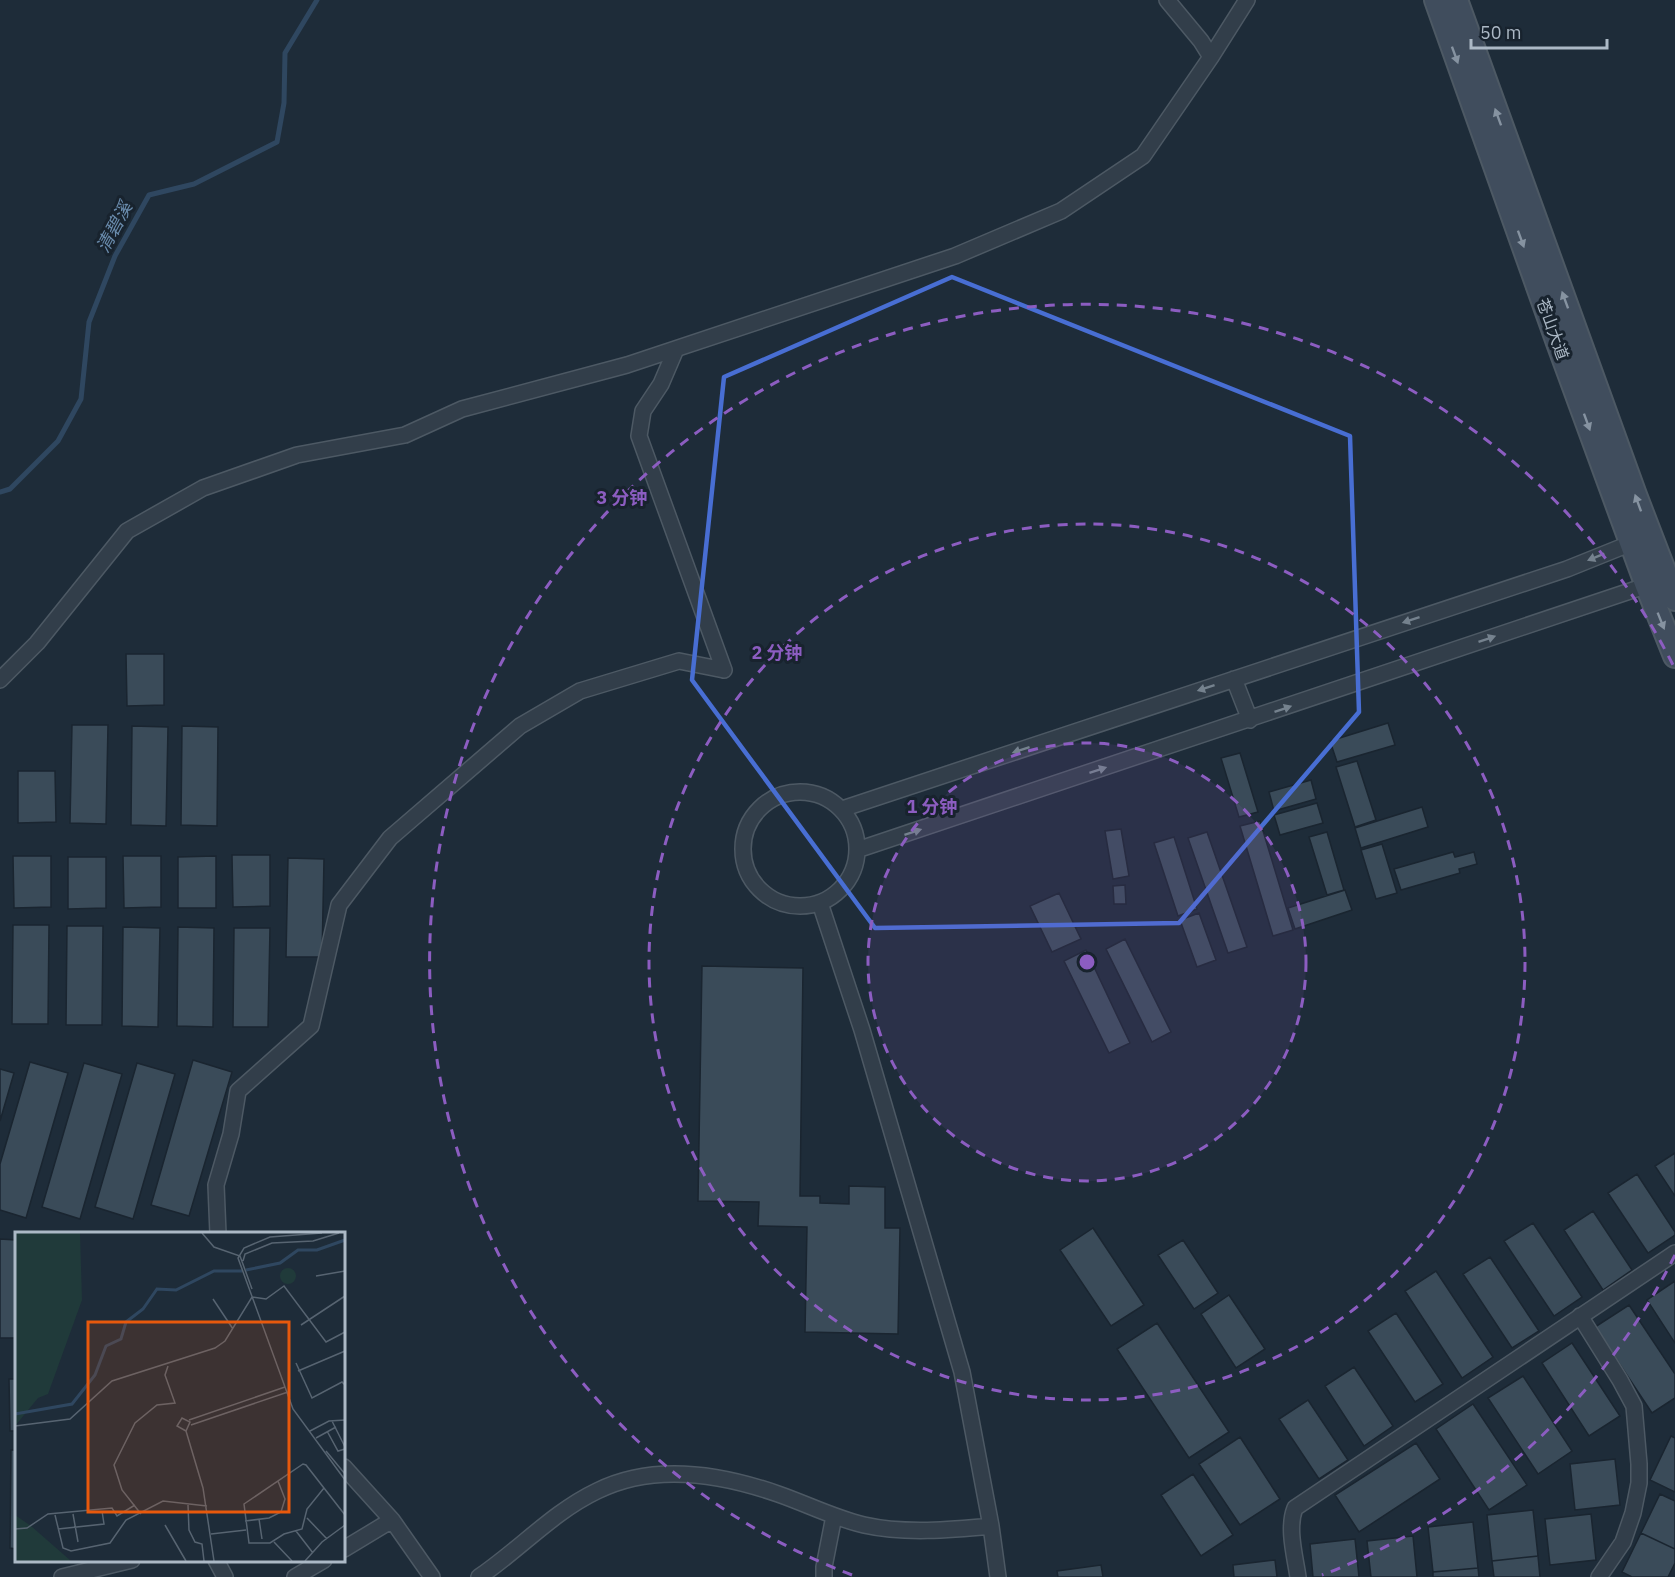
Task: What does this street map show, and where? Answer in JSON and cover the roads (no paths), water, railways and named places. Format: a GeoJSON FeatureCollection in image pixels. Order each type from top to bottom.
{"type":"FeatureCollection","features":[{"type":"Feature","properties":{"kind":"main road","name":"苍山大道"},"geometry":{"type":"LineString","coordinates":[[1436,0],[1568,341],[1641,539],[1656,582],[1675,656]]}},
{"type":"Feature","properties":{"kind":"main road","name":"苍山大道"},"geometry":{"type":"LineString","coordinates":[[1456,0],[1568,341]]}},
{"type":"Feature","properties":{"kind":"main road","name":"苍山大道"},"geometry":{"type":"LineString","coordinates":[[1656,582],[1675,599]]}},
{"type":"Feature","properties":{"kind":"street"},"geometry":{"type":"LineString","coordinates":[[1167,0],[1201,41],[1211,57]]}},
{"type":"Feature","properties":{"kind":"street"},"geometry":{"type":"LineString","coordinates":[[0,680],[37,643],[127,531],[203,488],[297,455],[405,435],[462,409],[627,365],[955,256],[1061,211],[1143,156],[1247,0]]}},
{"type":"Feature","properties":{"kind":"street"},"geometry":{"type":"LineString","coordinates":[[218,1232],[216,1185],[231,1134],[238,1091],[310,1026],[339,905],[390,838],[520,726],[580,691],[679,661],[724,670],[639,436],[643,411],[661,384],[676,348]]}},
{"type":"Feature","properties":{"kind":"street"},"geometry":{"type":"LineString","coordinates":[[842,809],[1567,569],[1641,539]]}},
{"type":"Feature","properties":{"kind":"street"},"geometry":{"type":"LineString","coordinates":[[857,850],[1656,582]]}},
{"type":"Feature","properties":{"kind":"street"},"geometry":{"type":"LineString","coordinates":[[1234,679],[1250,720]]}},
{"type":"Feature","properties":{"kind":"street"},"geometry":{"type":"LineString","coordinates":[[804,791],[824,797],[842,809],[854,828],[857,850],[852,873],[839,891],[820,903],[796,906],[773,900],[754,885],[743,863],[742,840],[750,819],[764,803],[783,794],[804,791]]}},
{"type":"Feature","properties":{"kind":"street"},"geometry":{"type":"LineString","coordinates":[[820,903],[862,1030],[962,1372],[991,1526],[998,1577]]}},
{"type":"Feature","properties":{"kind":"street"},"geometry":{"type":"LineString","coordinates":[[1298,1577],[1292,1527],[1292,1514],[1295,1508],[1675,1253]]}},
{"type":"Feature","properties":{"kind":"street"},"geometry":{"type":"LineString","coordinates":[[1580,1316],[1634,1406],[1639,1464],[1639,1483],[1633,1513],[1623,1542],[1599,1577]]}},
{"type":"Feature","properties":{"kind":"street"},"geometry":{"type":"LineString","coordinates":[[345,1468],[392,1520],[432,1577]]}},
{"type":"Feature","properties":{"kind":"street"},"geometry":{"type":"LineString","coordinates":[[479,1577],[574,1504],[598,1490],[623,1481],[655,1474],[709,1477],[743,1483],[780,1494],[834,1516],[866,1525],[938,1531],[991,1526]]}},
{"type":"Feature","properties":{"kind":"street"},"geometry":{"type":"LineString","coordinates":[[824,1577],[834,1516]]}},
{"type":"Feature","properties":{"kind":"street"},"geometry":{"type":"LineString","coordinates":[[345,1548],[392,1520]]}},
{"type":"Feature","properties":{"kind":"street"},"geometry":{"type":"LineString","coordinates":[[217,1562],[225,1577]]}},
{"type":"Feature","properties":{"kind":"street"},"geometry":{"type":"LineString","coordinates":[[296,1577],[321,1562]]}},
{"type":"Feature","properties":{"kind":"street"},"geometry":{"type":"LineString","coordinates":[[62,1577],[123,1567]]}},
{"type":"Feature","properties":{"kind":"waterway","name":"清碧溪"},"geometry":{"type":"LineString","coordinates":[[0,492],[10,489],[58,441],[81,399],[89,322],[115,256],[149,195],[194,184],[277,142],[284,103],[285,53],[317,0]]}}]}
